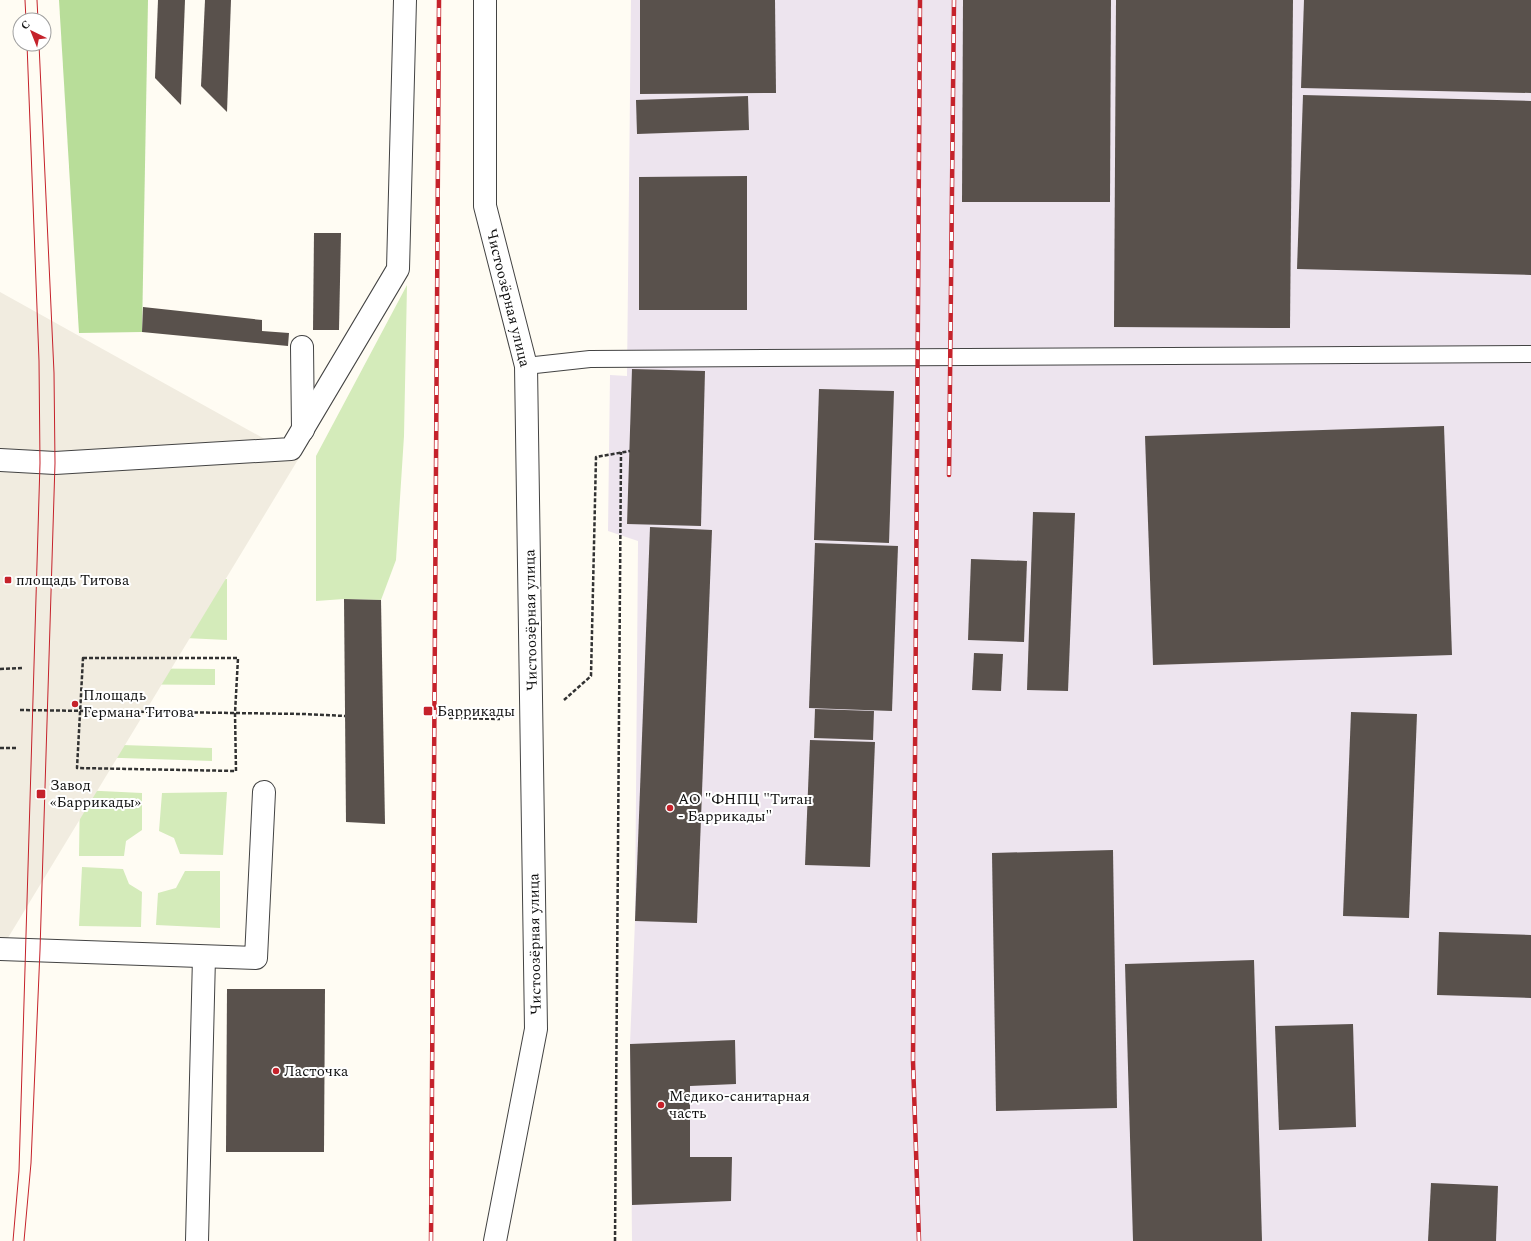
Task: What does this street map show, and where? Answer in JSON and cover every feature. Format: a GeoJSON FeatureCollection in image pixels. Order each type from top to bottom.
{"type":"FeatureCollection","features":[{"type":"Feature","properties":{"kind":"street"},"geometry":{"type":"LineString","coordinates":[[0,460],[55,463],[292,449],[398,269],[405,0]]}},
{"type":"Feature","properties":{"kind":"street","name":"Чистоозёрная улица"},"geometry":{"type":"LineString","coordinates":[[485,0],[485,206],[526,366],[536,1029],[495,1241]]}},
{"type":"Feature","properties":{"kind":"street"},"geometry":{"type":"LineString","coordinates":[[302,348],[303,430]]}},
{"type":"Feature","properties":{"kind":"street"},"geometry":{"type":"LineString","coordinates":[[0,949],[256,958],[264,792]]}},
{"type":"Feature","properties":{"kind":"street"},"geometry":{"type":"LineString","coordinates":[[197,1241],[204,957]]}},
{"type":"Feature","properties":{"kind":"lane"},"geometry":{"type":"LineString","coordinates":[[526,366],[598,359],[1531,354]]}},
{"type":"Feature","properties":{"kind":"path"},"geometry":{"type":"LineString","coordinates":[[564,700],[591,676],[596,457],[630,451]]}},
{"type":"Feature","properties":{"kind":"path"},"geometry":{"type":"LineString","coordinates":[[615,1241],[621,452]]}},
{"type":"Feature","properties":{"kind":"path"},"geometry":{"type":"LineString","coordinates":[[83,658],[238,658],[235,713],[236,772],[77,768],[80,710],[83,658]]}},
{"type":"Feature","properties":{"kind":"path"},"geometry":{"type":"LineString","coordinates":[[0,668],[22,668]]}},
{"type":"Feature","properties":{"kind":"path"},"geometry":{"type":"LineString","coordinates":[[20,710],[345,716]]}},
{"type":"Feature","properties":{"kind":"path"},"geometry":{"type":"LineString","coordinates":[[449,718],[500,719]]}},
{"type":"Feature","properties":{"kind":"path"},"geometry":{"type":"LineString","coordinates":[[0,748],[18,748]]}},
{"type":"Feature","properties":{"kind":"shaded area"},"geometry":{"type":"Polygon","coordinates":[[[631,0],[1531,0],[1531,1241],[632,1241],[630,1044],[635,921],[638,541],[608,531],[610,375],[627,376],[631,0]]]}},
{"type":"Feature","properties":{"kind":"shaded area","name":"Площадь Германа Титова"},"geometry":{"type":"Polygon","coordinates":[[[0,292],[299,458],[0,951],[0,292]]]}},
{"type":"Feature","properties":{"kind":"green space"},"geometry":{"type":"Polygon","coordinates":[[[59,0],[148,0],[142,332],[79,333],[59,0]]]}},
{"type":"Feature","properties":{"kind":"green space"},"geometry":{"type":"Polygon","coordinates":[[[407,285],[404,436],[396,560],[381,600],[344,599],[316,601],[316,456],[407,285]]]}},
{"type":"Feature","properties":{"kind":"green space"},"geometry":{"type":"Polygon","coordinates":[[[227,579],[227,640],[164,637],[182,582],[227,579]]]}},
{"type":"Feature","properties":{"kind":"green space"},"geometry":{"type":"Polygon","coordinates":[[[94,668],[215,669],[215,685],[94,684],[94,668]]]}},
{"type":"Feature","properties":{"kind":"green space"},"geometry":{"type":"Polygon","coordinates":[[[92,744],[212,748],[212,761],[91,757],[92,744]]]}},
{"type":"Feature","properties":{"kind":"green space"},"geometry":{"type":"Polygon","coordinates":[[[80,790],[142,793],[142,830],[126,841],[124,856],[79,856],[80,790]]]}},
{"type":"Feature","properties":{"kind":"green space"},"geometry":{"type":"Polygon","coordinates":[[[227,792],[223,855],[180,854],[174,838],[159,831],[162,793],[227,792]]]}},
{"type":"Feature","properties":{"kind":"green space"},"geometry":{"type":"Polygon","coordinates":[[[82,867],[123,869],[129,884],[142,892],[141,927],[79,926],[82,867]]]}},
{"type":"Feature","properties":{"kind":"green space"},"geometry":{"type":"Polygon","coordinates":[[[185,871],[220,871],[220,928],[156,925],[158,893],[176,888],[185,871]]]}},
{"type":"Feature","properties":{"kind":"building"},"geometry":{"type":"Polygon","coordinates":[[[158,0],[185,0],[181,105],[155,78],[158,0]]]}},
{"type":"Feature","properties":{"kind":"building"},"geometry":{"type":"Polygon","coordinates":[[[205,0],[231,0],[227,112],[201,86],[205,0]]]}},
{"type":"Feature","properties":{"kind":"building"},"geometry":{"type":"Polygon","coordinates":[[[640,0],[775,0],[776,93],[640,94],[640,0]]]}},
{"type":"Feature","properties":{"kind":"building"},"geometry":{"type":"Polygon","coordinates":[[[963,0],[1111,0],[1110,202],[962,202],[963,0]]]}},
{"type":"Feature","properties":{"kind":"building"},"geometry":{"type":"Polygon","coordinates":[[[1116,0],[1293,0],[1290,328],[1114,327],[1116,0]]]}},
{"type":"Feature","properties":{"kind":"building"},"geometry":{"type":"Polygon","coordinates":[[[1304,0],[1531,0],[1531,93],[1301,88],[1304,0]]]}},
{"type":"Feature","properties":{"kind":"building"},"geometry":{"type":"Polygon","coordinates":[[[1303,95],[1531,101],[1531,275],[1297,269],[1303,95]]]}},
{"type":"Feature","properties":{"kind":"building"},"geometry":{"type":"Polygon","coordinates":[[[748,96],[749,130],[637,134],[636,100],[748,96]]]}},
{"type":"Feature","properties":{"kind":"building"},"geometry":{"type":"Polygon","coordinates":[[[747,176],[747,310],[639,310],[639,177],[747,176]]]}},
{"type":"Feature","properties":{"kind":"building"},"geometry":{"type":"Polygon","coordinates":[[[314,233],[341,233],[339,330],[313,330],[314,233]]]}},
{"type":"Feature","properties":{"kind":"building"},"geometry":{"type":"Polygon","coordinates":[[[143,307],[262,320],[262,331],[289,333],[288,346],[142,332],[143,307]]]}},
{"type":"Feature","properties":{"kind":"building"},"geometry":{"type":"Polygon","coordinates":[[[632,369],[705,371],[701,526],[627,524],[632,369]]]}},
{"type":"Feature","properties":{"kind":"building"},"geometry":{"type":"Polygon","coordinates":[[[819,389],[894,391],[889,543],[814,540],[819,389]]]}},
{"type":"Feature","properties":{"kind":"building"},"geometry":{"type":"Polygon","coordinates":[[[1444,426],[1452,655],[1153,665],[1145,436],[1444,426]]]}},
{"type":"Feature","properties":{"kind":"building"},"geometry":{"type":"Polygon","coordinates":[[[1033,512],[1075,513],[1068,691],[1027,690],[1033,512]]]}},
{"type":"Feature","properties":{"kind":"building","name":"АО \"ФНПЦ \"Титан - Баррикады\""},"geometry":{"type":"Polygon","coordinates":[[[650,527],[712,530],[697,923],[635,921],[650,527]]]}},
{"type":"Feature","properties":{"kind":"building"},"geometry":{"type":"Polygon","coordinates":[[[815,543],[898,546],[892,711],[809,708],[815,543]]]}},
{"type":"Feature","properties":{"kind":"building"},"geometry":{"type":"Polygon","coordinates":[[[971,559],[1027,561],[1024,642],[968,640],[971,559]]]}},
{"type":"Feature","properties":{"kind":"building"},"geometry":{"type":"Polygon","coordinates":[[[344,599],[381,600],[385,824],[346,822],[344,599]]]}},
{"type":"Feature","properties":{"kind":"building"},"geometry":{"type":"Polygon","coordinates":[[[974,653],[1003,654],[1001,691],[972,690],[974,653]]]}},
{"type":"Feature","properties":{"kind":"building"},"geometry":{"type":"Polygon","coordinates":[[[815,709],[874,711],[873,740],[814,738],[815,709]]]}},
{"type":"Feature","properties":{"kind":"building"},"geometry":{"type":"Polygon","coordinates":[[[1351,712],[1417,714],[1409,918],[1343,916],[1351,712]]]}},
{"type":"Feature","properties":{"kind":"building"},"geometry":{"type":"Polygon","coordinates":[[[810,740],[875,742],[870,867],[805,865],[810,740]]]}},
{"type":"Feature","properties":{"kind":"building"},"geometry":{"type":"Polygon","coordinates":[[[1113,850],[1117,1108],[996,1111],[992,853],[1113,850]]]}},
{"type":"Feature","properties":{"kind":"building"},"geometry":{"type":"Polygon","coordinates":[[[1439,932],[1531,935],[1531,998],[1437,995],[1439,932]]]}},
{"type":"Feature","properties":{"kind":"building"},"geometry":{"type":"Polygon","coordinates":[[[1254,960],[1262,1241],[1133,1241],[1125,964],[1254,960]]]}},
{"type":"Feature","properties":{"kind":"building","name":"Ласточка"},"geometry":{"type":"Polygon","coordinates":[[[227,989],[325,989],[324,1152],[226,1152],[227,989]]]}},
{"type":"Feature","properties":{"kind":"building"},"geometry":{"type":"Polygon","coordinates":[[[1353,1024],[1356,1127],[1279,1130],[1275,1026],[1353,1024]]]}},
{"type":"Feature","properties":{"kind":"building","name":"Медико-санитарная часть"},"geometry":{"type":"Polygon","coordinates":[[[735,1040],[736,1084],[690,1086],[690,1157],[732,1157],[731,1201],[632,1205],[630,1044],[735,1040]]]}},
{"type":"Feature","properties":{"kind":"building"},"geometry":{"type":"Polygon","coordinates":[[[1431,1183],[1498,1186],[1496,1241],[1428,1241],[1431,1183]]]}},
{"type":"Feature","properties":{"kind":"tram line"},"geometry":{"type":"LineString","coordinates":[[25,0],[26,12]]}},
{"type":"Feature","properties":{"kind":"tram line"},"geometry":{"type":"LineString","coordinates":[[37,0],[38,12]]}},
{"type":"Feature","properties":{"kind":"tram line"},"geometry":{"type":"LineString","coordinates":[[13,1241],[19,1171],[40,463],[39,361],[27,52]]}},
{"type":"Feature","properties":{"kind":"tram line"},"geometry":{"type":"LineString","coordinates":[[24,1241],[31,1163],[40,950],[55,463],[54,373],[39,52]]}},
{"type":"Feature","properties":{"kind":"railway"},"geometry":{"type":"LineString","coordinates":[[431,1241],[439,0]]}},
{"type":"Feature","properties":{"kind":"railway"},"geometry":{"type":"LineString","coordinates":[[919,1241],[913,1061],[920,0]]}},
{"type":"Feature","properties":{"kind":"railway"},"geometry":{"type":"LineString","coordinates":[[949,475],[954,0]]}},
{"type":"Feature","properties":{"kind":"place","name":"площадь Титова"},"geometry":{"type":"Point","coordinates":[8,580]}},
{"type":"Feature","properties":{"kind":"place","name":"Площадь Германа Титова"},"geometry":{"type":"Point","coordinates":[75,704]}},
{"type":"Feature","properties":{"kind":"place","name":"Баррикады"},"geometry":{"type":"Point","coordinates":[428,711]}},
{"type":"Feature","properties":{"kind":"place","name":"Завод «Баррикады»"},"geometry":{"type":"Point","coordinates":[41,794]}},
{"type":"Feature","properties":{"kind":"place","name":"АО \"ФНПЦ \"Титан - Баррикады\""},"geometry":{"type":"Point","coordinates":[670,808]}},
{"type":"Feature","properties":{"kind":"place","name":"Ласточка"},"geometry":{"type":"Point","coordinates":[276,1071]}},
{"type":"Feature","properties":{"kind":"place","name":"Медико-санитарная часть"},"geometry":{"type":"Point","coordinates":[661,1105]}}]}
